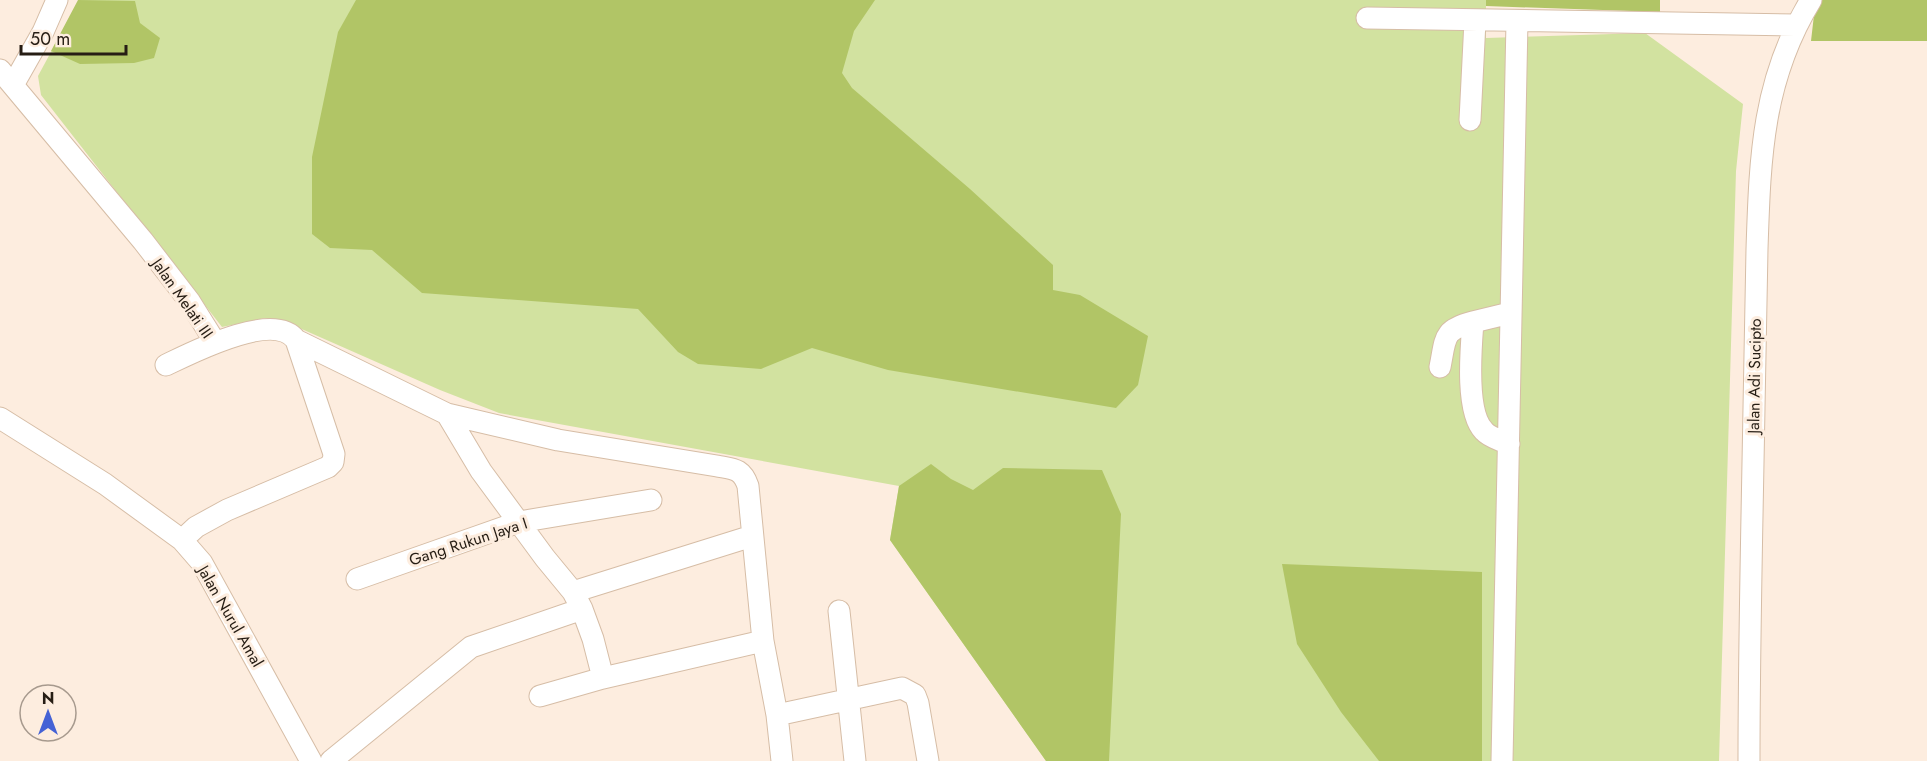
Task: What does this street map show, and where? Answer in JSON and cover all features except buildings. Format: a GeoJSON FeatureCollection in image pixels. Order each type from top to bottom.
{"type":"FeatureCollection","features":[{"type":"Feature","properties":{"kind":"street","name":"Jalan Melati III"},"geometry":{"type":"LineString","coordinates":[[57,0],[43,32],[6,77],[143,241],[190,302],[215,342],[257,331],[270,330],[289,333],[296,340],[447,414],[558,440],[735,470],[744,476],[748,486],[763,640],[777,715],[782,761]]}},
{"type":"Feature","properties":{"kind":"street","name":"Jalan Adi Sucipto"},"geometry":{"type":"LineString","coordinates":[[1749,761],[1759,194],[1766,116],[1775,79],[1796,25],[1811,0]]}},
{"type":"Feature","properties":{"kind":"street"},"geometry":{"type":"LineString","coordinates":[[1366,18],[1796,25]]}},
{"type":"Feature","properties":{"kind":"street"},"geometry":{"type":"LineString","coordinates":[[1470,120],[1476,21]]}},
{"type":"Feature","properties":{"kind":"street"},"geometry":{"type":"LineString","coordinates":[[1502,761],[1517,21]]}},
{"type":"Feature","properties":{"kind":"street"},"geometry":{"type":"LineString","coordinates":[[1440,367],[1448,333],[1458,326],[1510,314]]}},
{"type":"Feature","properties":{"kind":"street"},"geometry":{"type":"LineString","coordinates":[[1473,322],[1471,376],[1473,404],[1478,422],[1488,434],[1509,444]]}},
{"type":"Feature","properties":{"kind":"street"},"geometry":{"type":"LineString","coordinates":[[182,540],[195,527],[236,506],[328,467],[333,462],[332,444],[296,340]]}},
{"type":"Feature","properties":{"kind":"street"},"geometry":{"type":"LineString","coordinates":[[166,365],[215,342]]}},
{"type":"Feature","properties":{"kind":"street"},"geometry":{"type":"LineString","coordinates":[[447,414],[481,471],[577,600],[593,639],[603,678]]}},
{"type":"Feature","properties":{"kind":"street","name":"Jalan Nurul Amal"},"geometry":{"type":"LineString","coordinates":[[0,418],[93,475],[182,540],[202,563],[311,761]]}},
{"type":"Feature","properties":{"kind":"street","name":"Gang Rukun Jaya I"},"geometry":{"type":"LineString","coordinates":[[357,579],[519,522],[651,500]]}},
{"type":"Feature","properties":{"kind":"street"},"geometry":{"type":"LineString","coordinates":[[331,761],[471,647],[577,600],[752,536]]}},
{"type":"Feature","properties":{"kind":"street"},"geometry":{"type":"LineString","coordinates":[[839,611],[855,761]]}},
{"type":"Feature","properties":{"kind":"street"},"geometry":{"type":"LineString","coordinates":[[540,696],[603,678],[763,640]]}},
{"type":"Feature","properties":{"kind":"street"},"geometry":{"type":"LineString","coordinates":[[777,715],[902,688],[915,695],[918,703],[928,761]]}},
{"type":"Feature","properties":{"kind":"green space"},"geometry":{"type":"Polygon","coordinates":[[[78,0],[135,1],[140,23],[160,38],[154,58],[134,63],[80,64],[51,51],[78,0]]]}},
{"type":"Feature","properties":{"kind":"green space"},"geometry":{"type":"Polygon","coordinates":[[[79,0],[1486,0],[1486,38],[1645,33],[1743,104],[1736,171],[1719,761],[1046,761],[890,540],[899,486],[499,413],[440,390],[288,323],[265,318],[222,327],[41,95],[38,76],[79,0]]]}},
{"type":"Feature","properties":{"kind":"green space"},"geometry":{"type":"Polygon","coordinates":[[[356,0],[875,0],[854,31],[842,73],[852,88],[970,189],[1053,265],[1053,290],[1080,295],[1148,336],[1138,385],[1116,408],[888,370],[812,348],[761,369],[698,364],[678,352],[638,309],[422,293],[372,250],[330,248],[312,234],[312,157],[338,32],[356,0]]]}},
{"type":"Feature","properties":{"kind":"green space"},"geometry":{"type":"Polygon","coordinates":[[[1486,0],[1660,0],[1660,12],[1486,6],[1486,0]]]}},
{"type":"Feature","properties":{"kind":"green space"},"geometry":{"type":"Polygon","coordinates":[[[1802,0],[1927,0],[1927,41],[1811,41],[1814,15],[1802,0]]]}},
{"type":"Feature","properties":{"kind":"green space"},"geometry":{"type":"Polygon","coordinates":[[[931,464],[951,479],[973,490],[1003,468],[1102,470],[1121,514],[1109,761],[1046,761],[890,540],[899,486],[931,464]]]}},
{"type":"Feature","properties":{"kind":"green space"},"geometry":{"type":"Polygon","coordinates":[[[1282,564],[1482,572],[1482,761],[1379,761],[1341,712],[1297,644],[1282,564]]]}}]}
